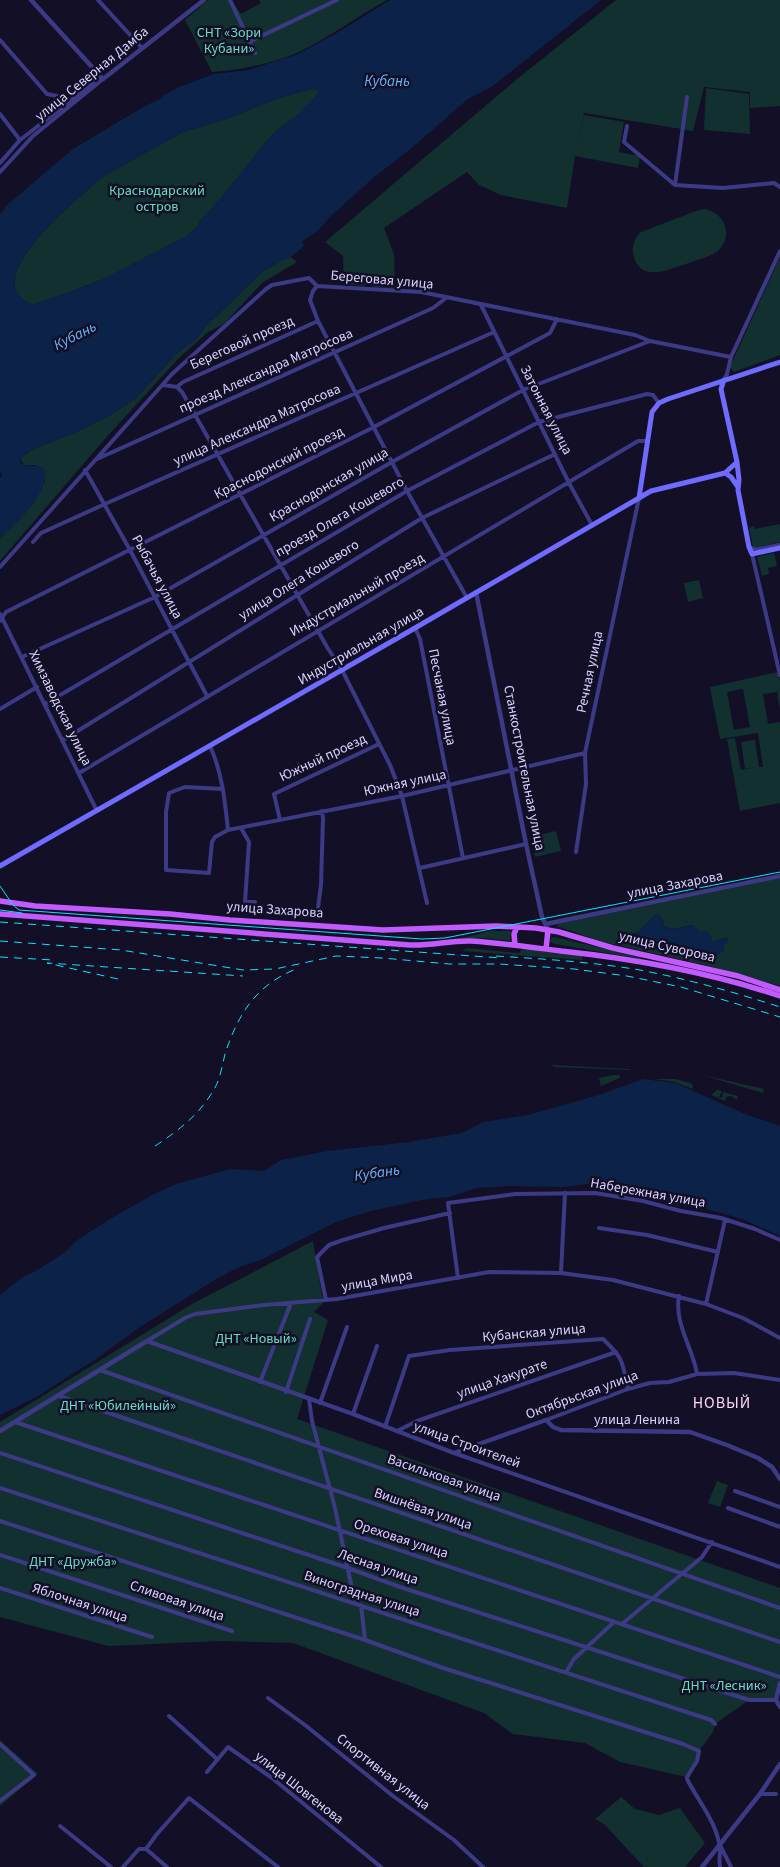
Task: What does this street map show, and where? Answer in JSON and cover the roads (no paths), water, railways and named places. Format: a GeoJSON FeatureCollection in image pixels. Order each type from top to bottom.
{"type":"FeatureCollection","features":[{"type":"Feature","properties":{"kind":"main road"},"geometry":{"type":"LineString","coordinates":[[639,498],[652,412],[659,404],[668,398],[780,362]]}},
{"type":"Feature","properties":{"kind":"main road"},"geometry":{"type":"LineString","coordinates":[[724,380],[721,389],[737,462],[738,487],[749,547],[752,554],[780,547]]}},
{"type":"Feature","properties":{"kind":"main road","name":"Индустриальная улица"},"geometry":{"type":"LineString","coordinates":[[0,866],[639,498],[652,491],[725,473],[737,462]]}},
{"type":"Feature","properties":{"kind":"main road"},"geometry":{"type":"LineString","coordinates":[[725,473],[731,476],[738,487]]}},
{"type":"Feature","properties":{"kind":"main road"},"geometry":{"type":"LineString","coordinates":[[641,478],[643,487],[652,491]]}},
{"type":"Feature","properties":{"kind":"main road","name":"улица Захарова"},"geometry":{"type":"LineString","coordinates":[[0,901],[35,906],[383,930],[496,926],[547,927]]}},
{"type":"Feature","properties":{"kind":"main road","name":"улица Захарова"},"geometry":{"type":"LineString","coordinates":[[0,914],[424,946],[469,941],[546,949]]}},
{"type":"Feature","properties":{"kind":"main road"},"geometry":{"type":"LineString","coordinates":[[515,945],[514,934],[517,927]]}},
{"type":"Feature","properties":{"kind":"main road","name":"Станкостроительная улица"},"geometry":{"type":"LineString","coordinates":[[546,949],[547,927]]}},
{"type":"Feature","properties":{"kind":"main road","name":"улица Суворова"},"geometry":{"type":"LineString","coordinates":[[547,927],[612,948],[738,976],[780,990]]}},
{"type":"Feature","properties":{"kind":"main road","name":"улица Суворова"},"geometry":{"type":"LineString","coordinates":[[546,949],[619,957],[665,965],[740,982],[780,996]]}},
{"type":"Feature","properties":{"kind":"street"},"geometry":{"type":"LineString","coordinates":[[31,0],[103,80]]}},
{"type":"Feature","properties":{"kind":"street"},"geometry":{"type":"LineString","coordinates":[[98,0],[142,48]]}},
{"type":"Feature","properties":{"kind":"street","name":"улица Северная Дамба"},"geometry":{"type":"LineString","coordinates":[[0,172],[32,136],[204,0]]}},
{"type":"Feature","properties":{"kind":"street"},"geometry":{"type":"LineString","coordinates":[[230,0],[240,24],[251,41],[255,53]]}},
{"type":"Feature","properties":{"kind":"street"},"geometry":{"type":"LineString","coordinates":[[251,41],[337,0]]}},
{"type":"Feature","properties":{"kind":"street"},"geometry":{"type":"LineString","coordinates":[[0,40],[47,94],[58,96],[67,102]]}},
{"type":"Feature","properties":{"kind":"street"},"geometry":{"type":"LineString","coordinates":[[0,163],[20,140],[67,102],[96,81],[103,80]]}},
{"type":"Feature","properties":{"kind":"street"},"geometry":{"type":"LineString","coordinates":[[675,185],[687,97]]}},
{"type":"Feature","properties":{"kind":"street"},"geometry":{"type":"LineString","coordinates":[[0,114],[20,140]]}},
{"type":"Feature","properties":{"kind":"street"},"geometry":{"type":"LineString","coordinates":[[627,126],[624,142],[675,185],[723,188],[774,183],[780,187]]}},
{"type":"Feature","properties":{"kind":"street"},"geometry":{"type":"LineString","coordinates":[[724,380],[731,357],[780,252]]}},
{"type":"Feature","properties":{"kind":"street","name":"Береговая улица"},"geometry":{"type":"LineString","coordinates":[[0,567],[172,374],[272,284],[309,278],[317,286],[421,292],[635,335],[650,341],[731,357]]}},
{"type":"Feature","properties":{"kind":"street"},"geometry":{"type":"LineString","coordinates":[[317,286],[310,296],[310,300],[318,321],[407,491],[467,598]]}},
{"type":"Feature","properties":{"kind":"street","name":"проезд Александра Матросова"},"geometry":{"type":"LineString","coordinates":[[94,461],[433,308],[446,298]]}},
{"type":"Feature","properties":{"kind":"street","name":"Затонная улица"},"geometry":{"type":"LineString","coordinates":[[481,305],[569,483],[592,525]]}},
{"type":"Feature","properties":{"kind":"street","name":"Краснодонский проезд"},"geometry":{"type":"LineString","coordinates":[[1,615],[374,427],[550,333],[557,319]]}},
{"type":"Feature","properties":{"kind":"street","name":"Береговой проезд"},"geometry":{"type":"LineString","coordinates":[[177,387],[183,382],[318,321]]}},
{"type":"Feature","properties":{"kind":"street","name":"улица Александра Матросова"},"geometry":{"type":"LineString","coordinates":[[33,542],[41,533],[494,332]]}},
{"type":"Feature","properties":{"kind":"street","name":"Краснодонская улица"},"geometry":{"type":"LineString","coordinates":[[22,657],[155,597],[523,390],[650,341]]}},
{"type":"Feature","properties":{"kind":"street"},"geometry":{"type":"LineString","coordinates":[[163,385],[177,387],[195,415],[317,631],[342,670],[379,744],[402,796],[427,903]]}},
{"type":"Feature","properties":{"kind":"street","name":"проезд Олега Кошевого"},"geometry":{"type":"LineString","coordinates":[[45,704],[407,491],[539,422],[647,394],[653,394],[659,404]]}},
{"type":"Feature","properties":{"kind":"street","name":"Индустриальный проезд"},"geometry":{"type":"LineString","coordinates":[[79,773],[317,631],[444,558],[638,441],[647,441]]}},
{"type":"Feature","properties":{"kind":"street","name":"улица Олега Кошевого"},"geometry":{"type":"LineString","coordinates":[[63,740],[190,663],[296,594],[422,518],[555,454]]}},
{"type":"Feature","properties":{"kind":"street","name":"Рыбачья улица"},"geometry":{"type":"LineString","coordinates":[[85,470],[130,550],[207,696]]}},
{"type":"Feature","properties":{"kind":"street","name":"Речная улица"},"geometry":{"type":"LineString","coordinates":[[576,852],[586,784],[585,753],[639,498]]}},
{"type":"Feature","properties":{"kind":"street"},"geometry":{"type":"LineString","coordinates":[[749,547],[756,550],[780,547]]}},
{"type":"Feature","properties":{"kind":"street"},"geometry":{"type":"LineString","coordinates":[[752,554],[780,675]]}},
{"type":"Feature","properties":{"kind":"street","name":"Станкостроительная улица"},"geometry":{"type":"LineString","coordinates":[[476,592],[526,844],[542,918],[547,927]]}},
{"type":"Feature","properties":{"kind":"street"},"geometry":{"type":"LineString","coordinates":[[0,621],[1,615]]}},
{"type":"Feature","properties":{"kind":"street","name":"Химзаводская улица"},"geometry":{"type":"LineString","coordinates":[[1,615],[98,810]]}},
{"type":"Feature","properties":{"kind":"street","name":"Песчаная улица"},"geometry":{"type":"LineString","coordinates":[[415,628],[420,639],[463,858]]}},
{"type":"Feature","properties":{"kind":"street"},"geometry":{"type":"LineString","coordinates":[[0,708],[37,687]]}},
{"type":"Feature","properties":{"kind":"street","name":"Южный проезд"},"geometry":{"type":"LineString","coordinates":[[280,820],[274,794],[379,744]]}},
{"type":"Feature","properties":{"kind":"street"},"geometry":{"type":"LineString","coordinates":[[210,746],[217,761],[223,789],[228,830],[215,837],[212,842],[209,874],[166,870],[166,812],[169,793],[185,787],[223,789]]}},
{"type":"Feature","properties":{"kind":"street","name":"Южная улица"},"geometry":{"type":"LineString","coordinates":[[228,830],[402,796],[585,753]]}},
{"type":"Feature","properties":{"kind":"street"},"geometry":{"type":"LineString","coordinates":[[317,915],[321,885],[322,811]]}},
{"type":"Feature","properties":{"kind":"street"},"geometry":{"type":"LineString","coordinates":[[241,828],[249,842],[245,902],[255,902]]}},
{"type":"Feature","properties":{"kind":"street"},"geometry":{"type":"LineString","coordinates":[[420,868],[526,844]]}},
{"type":"Feature","properties":{"kind":"street","name":"улица Захарова"},"geometry":{"type":"LineString","coordinates":[[547,927],[780,876]]}},
{"type":"Feature","properties":{"kind":"street"},"geometry":{"type":"LineString","coordinates":[[561,1273],[565,1193]]}},
{"type":"Feature","properties":{"kind":"street","name":"Набережная улица"},"geometry":{"type":"LineString","coordinates":[[450,1213],[448,1203],[515,1194],[595,1193],[725,1220],[755,1229],[780,1240]]}},
{"type":"Feature","properties":{"kind":"street"},"geometry":{"type":"LineString","coordinates":[[326,1300],[317,1257],[328,1245],[384,1228],[450,1213],[458,1278]]}},
{"type":"Feature","properties":{"kind":"street"},"geometry":{"type":"LineString","coordinates":[[706,1304],[725,1220]]}},
{"type":"Feature","properties":{"kind":"street"},"geometry":{"type":"LineString","coordinates":[[600,1228],[653,1236],[718,1252]]}},
{"type":"Feature","properties":{"kind":"street","name":"улица Мира"},"geometry":{"type":"LineString","coordinates":[[0,1431],[185,1318],[195,1314],[337,1299],[489,1272],[561,1273],[614,1280],[706,1304],[743,1318],[780,1338]]}},
{"type":"Feature","properties":{"kind":"street"},"geometry":{"type":"LineString","coordinates":[[679,1296],[679,1319],[696,1364],[697,1374]]}},
{"type":"Feature","properties":{"kind":"street"},"geometry":{"type":"LineString","coordinates":[[259,1382],[291,1303]]}},
{"type":"Feature","properties":{"kind":"street"},"geometry":{"type":"LineString","coordinates":[[286,1392],[310,1319]]}},
{"type":"Feature","properties":{"kind":"street"},"geometry":{"type":"LineString","coordinates":[[320,1403],[347,1327]]}},
{"type":"Feature","properties":{"kind":"street","name":"Кубанская улица"},"geometry":{"type":"LineString","coordinates":[[385,1427],[408,1356],[450,1350],[603,1339],[616,1352]]}},
{"type":"Feature","properties":{"kind":"street","name":"улица Строителей"},"geometry":{"type":"LineString","coordinates":[[147,1341],[286,1392],[353,1414],[454,1453],[712,1542],[780,1568]]}},
{"type":"Feature","properties":{"kind":"street"},"geometry":{"type":"LineString","coordinates":[[353,1414],[377,1346]]}},
{"type":"Feature","properties":{"kind":"street"},"geometry":{"type":"LineString","coordinates":[[616,1352],[622,1360],[628,1389]]}},
{"type":"Feature","properties":{"kind":"street","name":"улица Хакурате"},"geometry":{"type":"LineString","coordinates":[[397,1431],[417,1421],[616,1352]]}},
{"type":"Feature","properties":{"kind":"street","name":"Васильковая улица"},"geometry":{"type":"LineString","coordinates":[[100,1370],[780,1608]]}},
{"type":"Feature","properties":{"kind":"street","name":"Октябрьская улица"},"geometry":{"type":"LineString","coordinates":[[454,1453],[628,1389],[650,1383],[669,1382],[697,1374],[734,1373],[780,1380]]}},
{"type":"Feature","properties":{"kind":"street","name":"Вишнёвая улица"},"geometry":{"type":"LineString","coordinates":[[59,1396],[780,1642]]}},
{"type":"Feature","properties":{"kind":"street"},"geometry":{"type":"LineString","coordinates":[[309,1399],[312,1421],[348,1568],[359,1605],[365,1640]]}},
{"type":"Feature","properties":{"kind":"street","name":"улица Ленина"},"geometry":{"type":"LineString","coordinates":[[546,1420],[553,1427],[561,1430],[690,1432],[758,1458],[772,1467],[779,1476]]}},
{"type":"Feature","properties":{"kind":"street","name":"Ореховая улица"},"geometry":{"type":"LineString","coordinates":[[15,1422],[780,1677]]}},
{"type":"Feature","properties":{"kind":"street","name":"Лесная улица"},"geometry":{"type":"LineString","coordinates":[[0,1453],[400,1587],[748,1700],[776,1700]]}},
{"type":"Feature","properties":{"kind":"street","name":"Виноградная улица"},"geometry":{"type":"LineString","coordinates":[[0,1488],[566,1672],[711,1720],[715,1724]]}},
{"type":"Feature","properties":{"kind":"street"},"geometry":{"type":"LineString","coordinates":[[735,1491],[780,1507]]}},
{"type":"Feature","properties":{"kind":"street"},"geometry":{"type":"LineString","coordinates":[[728,1508],[780,1527]]}},
{"type":"Feature","properties":{"kind":"street"},"geometry":{"type":"LineString","coordinates":[[0,1521],[365,1640],[443,1668],[683,1744],[699,1751],[697,1761],[687,1778],[710,1819],[720,1846],[731,1867]]}},
{"type":"Feature","properties":{"kind":"street"},"geometry":{"type":"LineString","coordinates":[[622,1624],[702,1557],[712,1542]]}},
{"type":"Feature","properties":{"kind":"street","name":"Сливовая улица"},"geometry":{"type":"LineString","coordinates":[[0,1555],[232,1631]]}},
{"type":"Feature","properties":{"kind":"street","name":"Яблочная улица"},"geometry":{"type":"LineString","coordinates":[[0,1588],[152,1637]]}},
{"type":"Feature","properties":{"kind":"street"},"geometry":{"type":"LineString","coordinates":[[566,1672],[574,1659],[614,1622]]}},
{"type":"Feature","properties":{"kind":"street"},"geometry":{"type":"LineString","coordinates":[[780,1683],[776,1700],[780,1707]]}},
{"type":"Feature","properties":{"kind":"street","name":"Спортивная улица"},"geometry":{"type":"LineString","coordinates":[[268,1698],[305,1725],[393,1796],[454,1840],[483,1867]]}},
{"type":"Feature","properties":{"kind":"street"},"geometry":{"type":"LineString","coordinates":[[169,1716],[217,1759],[207,1772]]}},
{"type":"Feature","properties":{"kind":"street"},"geometry":{"type":"LineString","coordinates":[[0,1744],[34,1775],[0,1801]]}},
{"type":"Feature","properties":{"kind":"street","name":"улица Шовгенова"},"geometry":{"type":"LineString","coordinates":[[217,1759],[228,1747],[272,1778],[381,1867]]}},
{"type":"Feature","properties":{"kind":"street"},"geometry":{"type":"LineString","coordinates":[[702,1867],[760,1794],[780,1764]]}},
{"type":"Feature","properties":{"kind":"street"},"geometry":{"type":"LineString","coordinates":[[760,1794],[776,1794]]}},
{"type":"Feature","properties":{"kind":"street"},"geometry":{"type":"LineString","coordinates":[[146,1849],[190,1798],[278,1867]]}},
{"type":"Feature","properties":{"kind":"street"},"geometry":{"type":"LineString","coordinates":[[60,1826],[111,1867]]}},
{"type":"Feature","properties":{"kind":"street"},"geometry":{"type":"LineString","coordinates":[[720,1846],[720,1867]]}},
{"type":"Feature","properties":{"kind":"street"},"geometry":{"type":"LineString","coordinates":[[122,1867],[139,1849],[146,1849],[167,1867]]}},
{"type":"Feature","properties":{"kind":"water","name":"Кубань"},"geometry":{"type":"Polygon","coordinates":[[[390,0],[601,0],[493,86],[468,99],[408,151],[373,178],[330,217],[318,231],[302,241],[304,246],[291,257],[262,272],[205,327],[196,339],[175,355],[137,397],[114,413],[70,435],[35,448],[20,458],[21,463],[24,465],[43,467],[45,476],[43,486],[31,506],[0,538],[0,478],[2,476],[0,470],[0,214],[7,205],[73,149],[145,106],[162,98],[162,96],[179,87],[214,74],[249,70],[298,54],[390,0]],[[314,88],[273,100],[227,119],[183,132],[98,180],[43,232],[30,248],[20,265],[15,280],[17,293],[28,303],[36,304],[104,279],[187,236],[197,227],[265,143],[319,94],[318,90],[314,88]]]}},
{"type":"Feature","properties":{"kind":"water"},"geometry":{"type":"Polygon","coordinates":[[[656,914],[662,917],[662,923],[669,929],[693,925],[698,931],[709,932],[712,938],[710,940],[713,942],[726,937],[729,941],[723,946],[725,949],[723,952],[720,952],[708,962],[637,943],[632,933],[636,934],[638,931],[640,933],[639,930],[656,914]]]}},
{"type":"Feature","properties":{"kind":"water","name":"Кубань"},"geometry":{"type":"Polygon","coordinates":[[[643,1079],[675,1083],[745,1114],[780,1126],[780,1236],[742,1219],[700,1207],[672,1205],[635,1189],[594,1183],[565,1187],[512,1186],[477,1188],[449,1197],[427,1199],[371,1211],[336,1222],[261,1260],[239,1267],[218,1278],[140,1327],[96,1359],[38,1396],[0,1415],[0,1295],[24,1276],[34,1272],[64,1253],[79,1239],[154,1194],[176,1184],[230,1169],[264,1171],[281,1160],[327,1151],[409,1142],[462,1133],[483,1122],[528,1115],[599,1095],[643,1079]]]}},
{"type":"Feature","properties":{"kind":"tram line"},"geometry":{"type":"LineString","coordinates":[[0,886],[13,905],[19,910],[422,939],[445,938],[780,872]]}},
{"type":"Feature","properties":{"kind":"tram line"},"geometry":{"type":"LineString","coordinates":[[0,910],[22,913]]}},
{"type":"Feature","properties":{"kind":"railway"},"geometry":{"type":"LineString","coordinates":[[0,922],[501,958]]}},
{"type":"Feature","properties":{"kind":"railway"},"geometry":{"type":"LineString","coordinates":[[0,941],[121,950],[243,970],[275,969],[336,956],[449,964],[499,964],[574,969],[627,976],[681,987],[780,1017]]}},
{"type":"Feature","properties":{"kind":"railway"},"geometry":{"type":"LineString","coordinates":[[496,956],[586,963],[640,970],[710,986],[780,1007]]}},
{"type":"Feature","properties":{"kind":"railway"},"geometry":{"type":"LineString","coordinates":[[0,957],[53,960]]}},
{"type":"Feature","properties":{"kind":"railway"},"geometry":{"type":"LineString","coordinates":[[118,979],[47,963],[243,976]]}},
{"type":"Feature","properties":{"kind":"railway"},"geometry":{"type":"LineString","coordinates":[[155,1146],[187,1122],[207,1100],[217,1083],[225,1054],[236,1026],[250,1002],[270,983],[296,969]]}},
{"type":"Feature","properties":{"kind":"district","name":"НОВЫЙ"},"geometry":{"type":"Point","coordinates":[722,1403]}},
{"type":"Feature","properties":{"kind":"park label","name":"СНТ «Зори Кубани»"},"geometry":{"type":"Point","coordinates":[229,42]}},
{"type":"Feature","properties":{"kind":"park label","name":"Краснодарский остров"},"geometry":{"type":"Point","coordinates":[157,200]}},
{"type":"Feature","properties":{"kind":"park label","name":"ДНТ «Новый»"},"geometry":{"type":"Point","coordinates":[256,1339]}},
{"type":"Feature","properties":{"kind":"park label","name":"ДНТ «Юбилейный»"},"geometry":{"type":"Point","coordinates":[118,1406]}},
{"type":"Feature","properties":{"kind":"park label","name":"ДНТ «Дружба»"},"geometry":{"type":"Point","coordinates":[73,1562]}},
{"type":"Feature","properties":{"kind":"park label","name":"ДНТ «Лесник»"},"geometry":{"type":"Point","coordinates":[724,1686]}}]}
